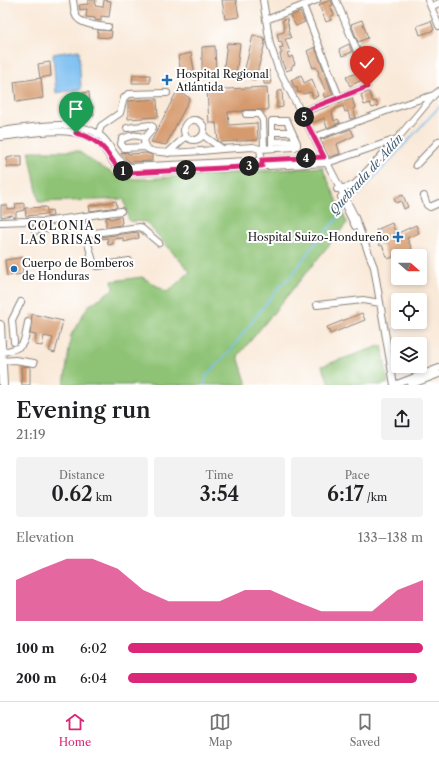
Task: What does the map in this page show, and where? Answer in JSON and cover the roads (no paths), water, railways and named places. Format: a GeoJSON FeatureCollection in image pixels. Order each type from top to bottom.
{"type":"FeatureCollection","features":[{"type":"Feature","properties":{"kind":"main road"},"geometry":{"type":"LineString","coordinates":[[0,324],[3,385]]}},
{"type":"Feature","properties":{"kind":"street"},"geometry":{"type":"LineString","coordinates":[[73,0],[76,16],[80,20],[85,23],[108,27]]}},
{"type":"Feature","properties":{"kind":"street"},"geometry":{"type":"LineString","coordinates":[[263,0],[270,44],[278,68],[336,180],[352,221],[369,250],[374,267],[394,385],[439,368]]}},
{"type":"Feature","properties":{"kind":"street"},"geometry":{"type":"LineString","coordinates":[[266,20],[317,0]]}},
{"type":"Feature","properties":{"kind":"street"},"geometry":{"type":"LineString","coordinates":[[336,0],[357,51]]}},
{"type":"Feature","properties":{"kind":"street"},"geometry":{"type":"LineString","coordinates":[[428,0],[439,26]]}},
{"type":"Feature","properties":{"kind":"street"},"geometry":{"type":"LineString","coordinates":[[431,7],[439,3]]}},
{"type":"Feature","properties":{"kind":"street"},"geometry":{"type":"LineString","coordinates":[[303,5],[339,96]]}},
{"type":"Feature","properties":{"kind":"street"},"geometry":{"type":"LineString","coordinates":[[301,112],[339,96],[367,87]]}},
{"type":"Feature","properties":{"kind":"street"},"geometry":{"type":"LineString","coordinates":[[339,189],[355,184],[439,91]]}},
{"type":"Feature","properties":{"kind":"street"},"geometry":{"type":"LineString","coordinates":[[86,129],[101,126],[120,113],[124,98],[128,94],[167,93]]}},
{"type":"Feature","properties":{"kind":"street"},"geometry":{"type":"LineString","coordinates":[[314,137],[434,95]]}},
{"type":"Feature","properties":{"kind":"street"},"geometry":{"type":"LineString","coordinates":[[246,114],[260,114],[263,120],[262,163]]}},
{"type":"Feature","properties":{"kind":"street"},"geometry":{"type":"LineString","coordinates":[[194,120],[199,121],[203,125],[203,135],[200,138],[195,140],[186,136],[186,126],[189,122],[194,120]]}},
{"type":"Feature","properties":{"kind":"street"},"geometry":{"type":"LineString","coordinates":[[145,138],[138,135],[129,136],[122,139],[121,144],[124,148],[145,147],[148,150],[168,153],[252,147],[262,148],[272,145],[295,147],[297,146],[296,141],[287,121],[272,121],[272,145]]}},
{"type":"Feature","properties":{"kind":"street"},"geometry":{"type":"LineString","coordinates":[[0,131],[60,125],[86,129],[98,135],[108,144],[120,161],[131,167],[326,160],[397,139]]}},
{"type":"Feature","properties":{"kind":"street"},"geometry":{"type":"LineString","coordinates":[[98,135],[101,126]]}},
{"type":"Feature","properties":{"kind":"street"},"geometry":{"type":"LineString","coordinates":[[127,128],[152,127],[152,131],[145,138],[145,147]]}},
{"type":"Feature","properties":{"kind":"street"},"geometry":{"type":"LineString","coordinates":[[0,137],[60,131],[82,134],[99,143],[117,168],[128,173],[262,163]]}},
{"type":"Feature","properties":{"kind":"street"},"geometry":{"type":"LineString","coordinates":[[272,132],[291,132]]}},
{"type":"Feature","properties":{"kind":"street"},"geometry":{"type":"LineString","coordinates":[[203,135],[222,149]]}},
{"type":"Feature","properties":{"kind":"street"},"geometry":{"type":"LineString","coordinates":[[168,153],[186,136]]}},
{"type":"Feature","properties":{"kind":"street"},"geometry":{"type":"LineString","coordinates":[[195,140],[195,151]]}},
{"type":"Feature","properties":{"kind":"street"},"geometry":{"type":"LineString","coordinates":[[416,165],[435,143],[439,141]]}},
{"type":"Feature","properties":{"kind":"street"},"geometry":{"type":"LineString","coordinates":[[339,189],[346,198],[360,233]]}},
{"type":"Feature","properties":{"kind":"street"},"geometry":{"type":"LineString","coordinates":[[424,196],[427,205],[430,206],[439,203]]}},
{"type":"Feature","properties":{"kind":"street"},"geometry":{"type":"LineString","coordinates":[[0,222],[43,222],[81,218],[121,211]]}},
{"type":"Feature","properties":{"kind":"street"},"geometry":{"type":"LineString","coordinates":[[81,218],[92,261],[96,266],[129,261]]}},
{"type":"Feature","properties":{"kind":"street"},"geometry":{"type":"LineString","coordinates":[[86,234],[140,227],[158,244]]}},
{"type":"Feature","properties":{"kind":"street"},"geometry":{"type":"LineString","coordinates":[[317,305],[363,300],[380,303]]}},
{"type":"Feature","properties":{"kind":"street"},"geometry":{"type":"LineString","coordinates":[[14,342],[12,320],[21,302]]}},
{"type":"Feature","properties":{"kind":"street"},"geometry":{"type":"LineString","coordinates":[[0,324],[12,320]]}},
{"type":"Feature","properties":{"kind":"street"},"geometry":{"type":"LineString","coordinates":[[2,356],[18,349],[25,338],[28,322]]}},
{"type":"Feature","properties":{"kind":"street"},"geometry":{"type":"LineString","coordinates":[[2,356],[34,363]]}},
{"type":"Feature","properties":{"kind":"street"},"geometry":{"type":"LineString","coordinates":[[410,385],[439,374]]}},
{"type":"Feature","properties":{"kind":"water"},"geometry":{"type":"Polygon","coordinates":[[[79,50],[81,89],[56,93],[53,54],[79,50]]]}},
{"type":"Feature","properties":{"kind":"waterway","name":"Quebrada de Adán"},"geometry":{"type":"LineString","coordinates":[[350,204],[439,107]]}},
{"type":"Feature","properties":{"kind":"waterway","name":"Quebrada de Adán"},"geometry":{"type":"LineString","coordinates":[[204,385],[206,376],[230,351],[280,286],[293,274],[309,251],[345,210]]}},
{"type":"Feature","properties":{"kind":"place","name":"Hospital Regional Atlántida"},"geometry":{"type":"Point","coordinates":[167,80]}},
{"type":"Feature","properties":{"kind":"place","name":"Hospital Suizo-Hondureño"},"geometry":{"type":"Point","coordinates":[398,237]}},
{"type":"Feature","properties":{"kind":"place","name":"Cuerpo de Bomberos de Honduras"},"geometry":{"type":"Point","coordinates":[14,269]}},
{"type":"Feature","properties":{"kind":"district","name":"COLONIA LAS BRISAS"},"geometry":{"type":"Point","coordinates":[61,232]}}]}
